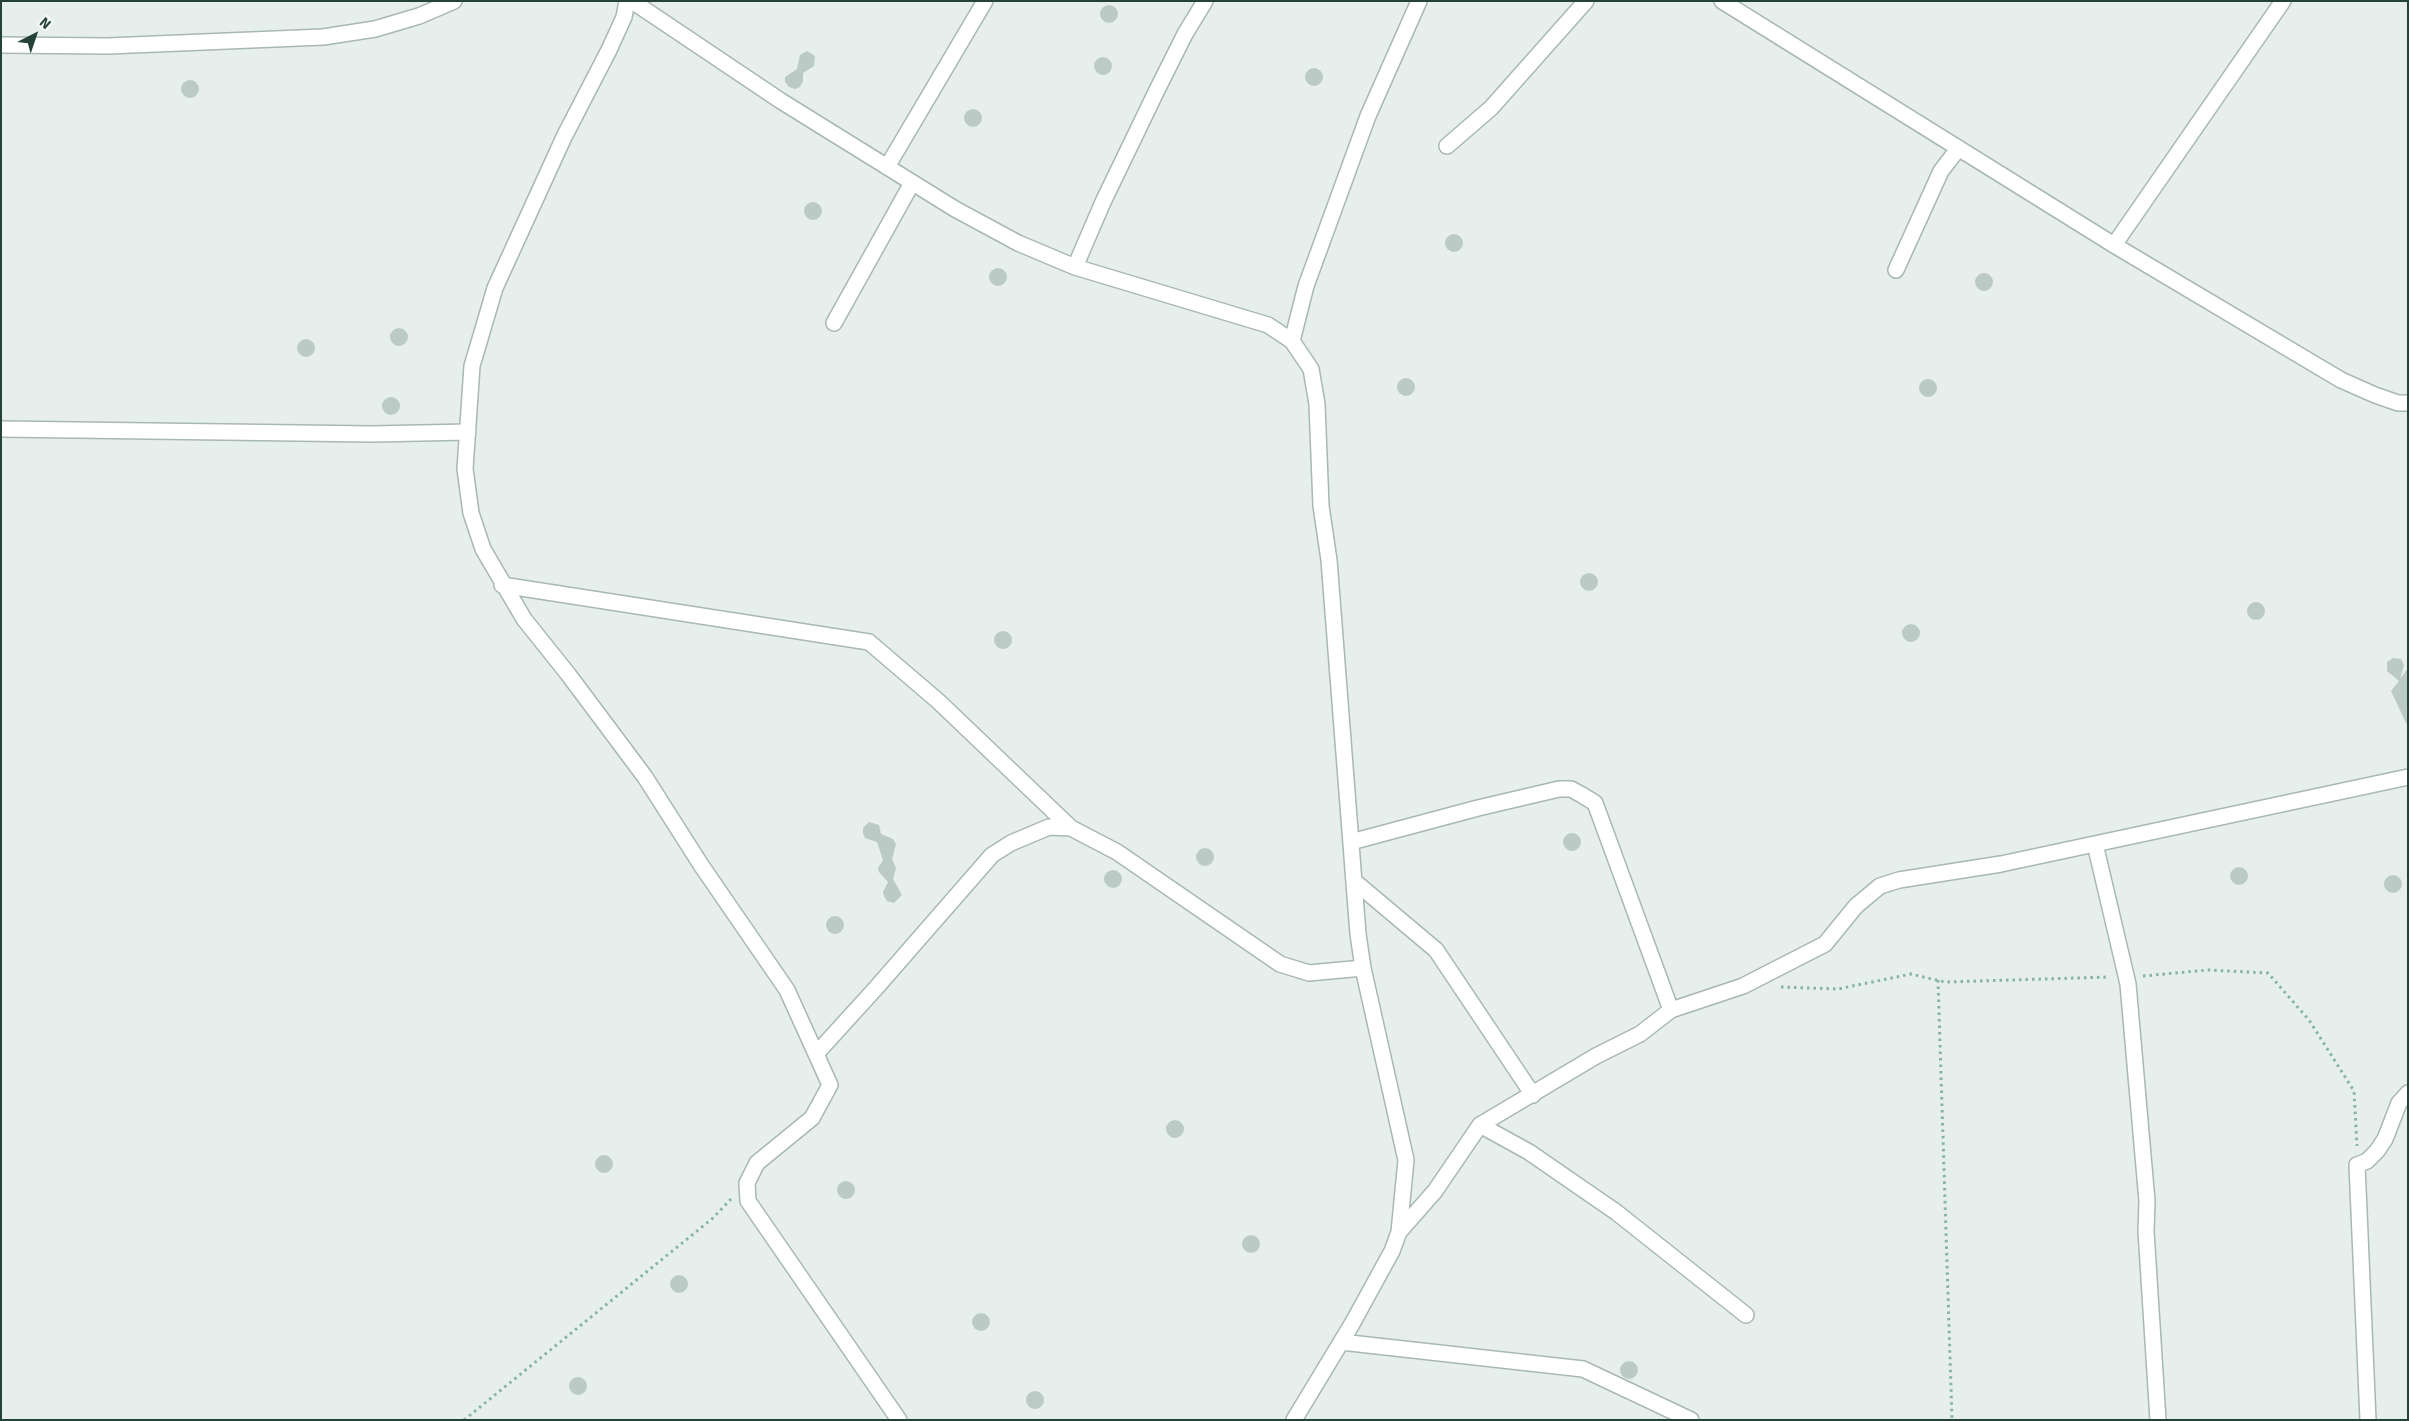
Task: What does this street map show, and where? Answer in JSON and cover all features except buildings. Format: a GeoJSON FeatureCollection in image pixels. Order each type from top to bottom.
{"type":"FeatureCollection","features":[{"type":"Feature","properties":{"kind":"street"},"geometry":{"type":"LineString","coordinates":[[1,45],[108,46],[323,37],[374,29],[419,16],[454,1]]}},
{"type":"Feature","properties":{"kind":"street"},"geometry":{"type":"LineString","coordinates":[[627,1],[624,16],[609,50],[564,137],[495,288],[472,366],[465,469],[471,513],[482,549],[502,586],[524,619],[645,777],[701,864],[787,990],[830,1085],[812,1118],[757,1163],[747,1183],[748,1201],[899,1420]]}},
{"type":"Feature","properties":{"kind":"street"},"geometry":{"type":"LineString","coordinates":[[632,1],[781,100],[912,183],[1018,244],[1076,267],[1268,325],[1292,341],[1311,369],[1317,404],[1321,506],[1329,560],[1354,882],[1363,968],[1406,1160],[1399,1232],[1392,1250],[1341,1342],[1294,1420]]}},
{"type":"Feature","properties":{"kind":"street"},"geometry":{"type":"LineString","coordinates":[[887,167],[984,1]]}},
{"type":"Feature","properties":{"kind":"street"},"geometry":{"type":"LineString","coordinates":[[1076,267],[1103,202],[1157,90],[1185,34],[1205,1]]}},
{"type":"Feature","properties":{"kind":"street"},"geometry":{"type":"LineString","coordinates":[[1292,341],[1306,286],[1368,116],[1419,1]]}},
{"type":"Feature","properties":{"kind":"street"},"geometry":{"type":"LineString","coordinates":[[1447,146],[1491,108],[1586,1]]}},
{"type":"Feature","properties":{"kind":"street"},"geometry":{"type":"LineString","coordinates":[[1722,1],[2114,245],[2341,380],[2404,405]]}},
{"type":"Feature","properties":{"kind":"street"},"geometry":{"type":"LineString","coordinates":[[2114,245],[2283,1]]}},
{"type":"Feature","properties":{"kind":"street"},"geometry":{"type":"LineString","coordinates":[[1896,270],[1941,170],[1958,148]]}},
{"type":"Feature","properties":{"kind":"street"},"geometry":{"type":"LineString","coordinates":[[834,323],[912,183]]}},
{"type":"Feature","properties":{"kind":"street"},"geometry":{"type":"LineString","coordinates":[[1,429],[372,434],[468,432]]}},
{"type":"Feature","properties":{"kind":"street"},"geometry":{"type":"LineString","coordinates":[[502,586],[869,642],[938,701],[1071,828],[1117,852],[1280,964],[1309,973],[1363,968]]}},
{"type":"Feature","properties":{"kind":"street"},"geometry":{"type":"LineString","coordinates":[[1399,1232],[1435,1192],[1480,1125],[1596,1056],[1640,1034],[1671,1010],[1743,986],[1825,944],[1856,906],[1880,886],[1899,880],[2001,864],[2408,777]]}},
{"type":"Feature","properties":{"kind":"street"},"geometry":{"type":"LineString","coordinates":[[1351,842],[1478,808],[1571,789],[1595,803],[1671,1010]]}},
{"type":"Feature","properties":{"kind":"street"},"geometry":{"type":"LineString","coordinates":[[816,1054],[992,855],[1011,843],[1049,827],[1071,828]]}},
{"type":"Feature","properties":{"kind":"street"},"geometry":{"type":"LineString","coordinates":[[2095,844],[2126,977],[2147,1201],[2146,1230],[2158,1420]]}},
{"type":"Feature","properties":{"kind":"street"},"geometry":{"type":"LineString","coordinates":[[1354,882],[1436,950],[1533,1095]]}},
{"type":"Feature","properties":{"kind":"street"},"geometry":{"type":"LineString","coordinates":[[2368,1420],[2357,1165],[2367,1161],[2377,1152],[2385,1139],[2399,1103],[2408,1093]]}},
{"type":"Feature","properties":{"kind":"street"},"geometry":{"type":"LineString","coordinates":[[1480,1125],[1529,1152],[1616,1212],[1746,1315]]}},
{"type":"Feature","properties":{"kind":"street"},"geometry":{"type":"LineString","coordinates":[[1341,1342],[1583,1369],[1691,1420]]}},
{"type":"Feature","properties":{"kind":"path"},"geometry":{"type":"LineString","coordinates":[[1771,987],[1838,989],[1911,974],[1945,982],[2126,977],[2208,970],[2268,973],[2309,1020],[2354,1091],[2357,1165]]}},
{"type":"Feature","properties":{"kind":"path"},"geometry":{"type":"LineString","coordinates":[[1938,980],[1952,1420]]}},
{"type":"Feature","properties":{"kind":"path"},"geometry":{"type":"LineString","coordinates":[[464,1420],[713,1218],[747,1183]]}}]}
